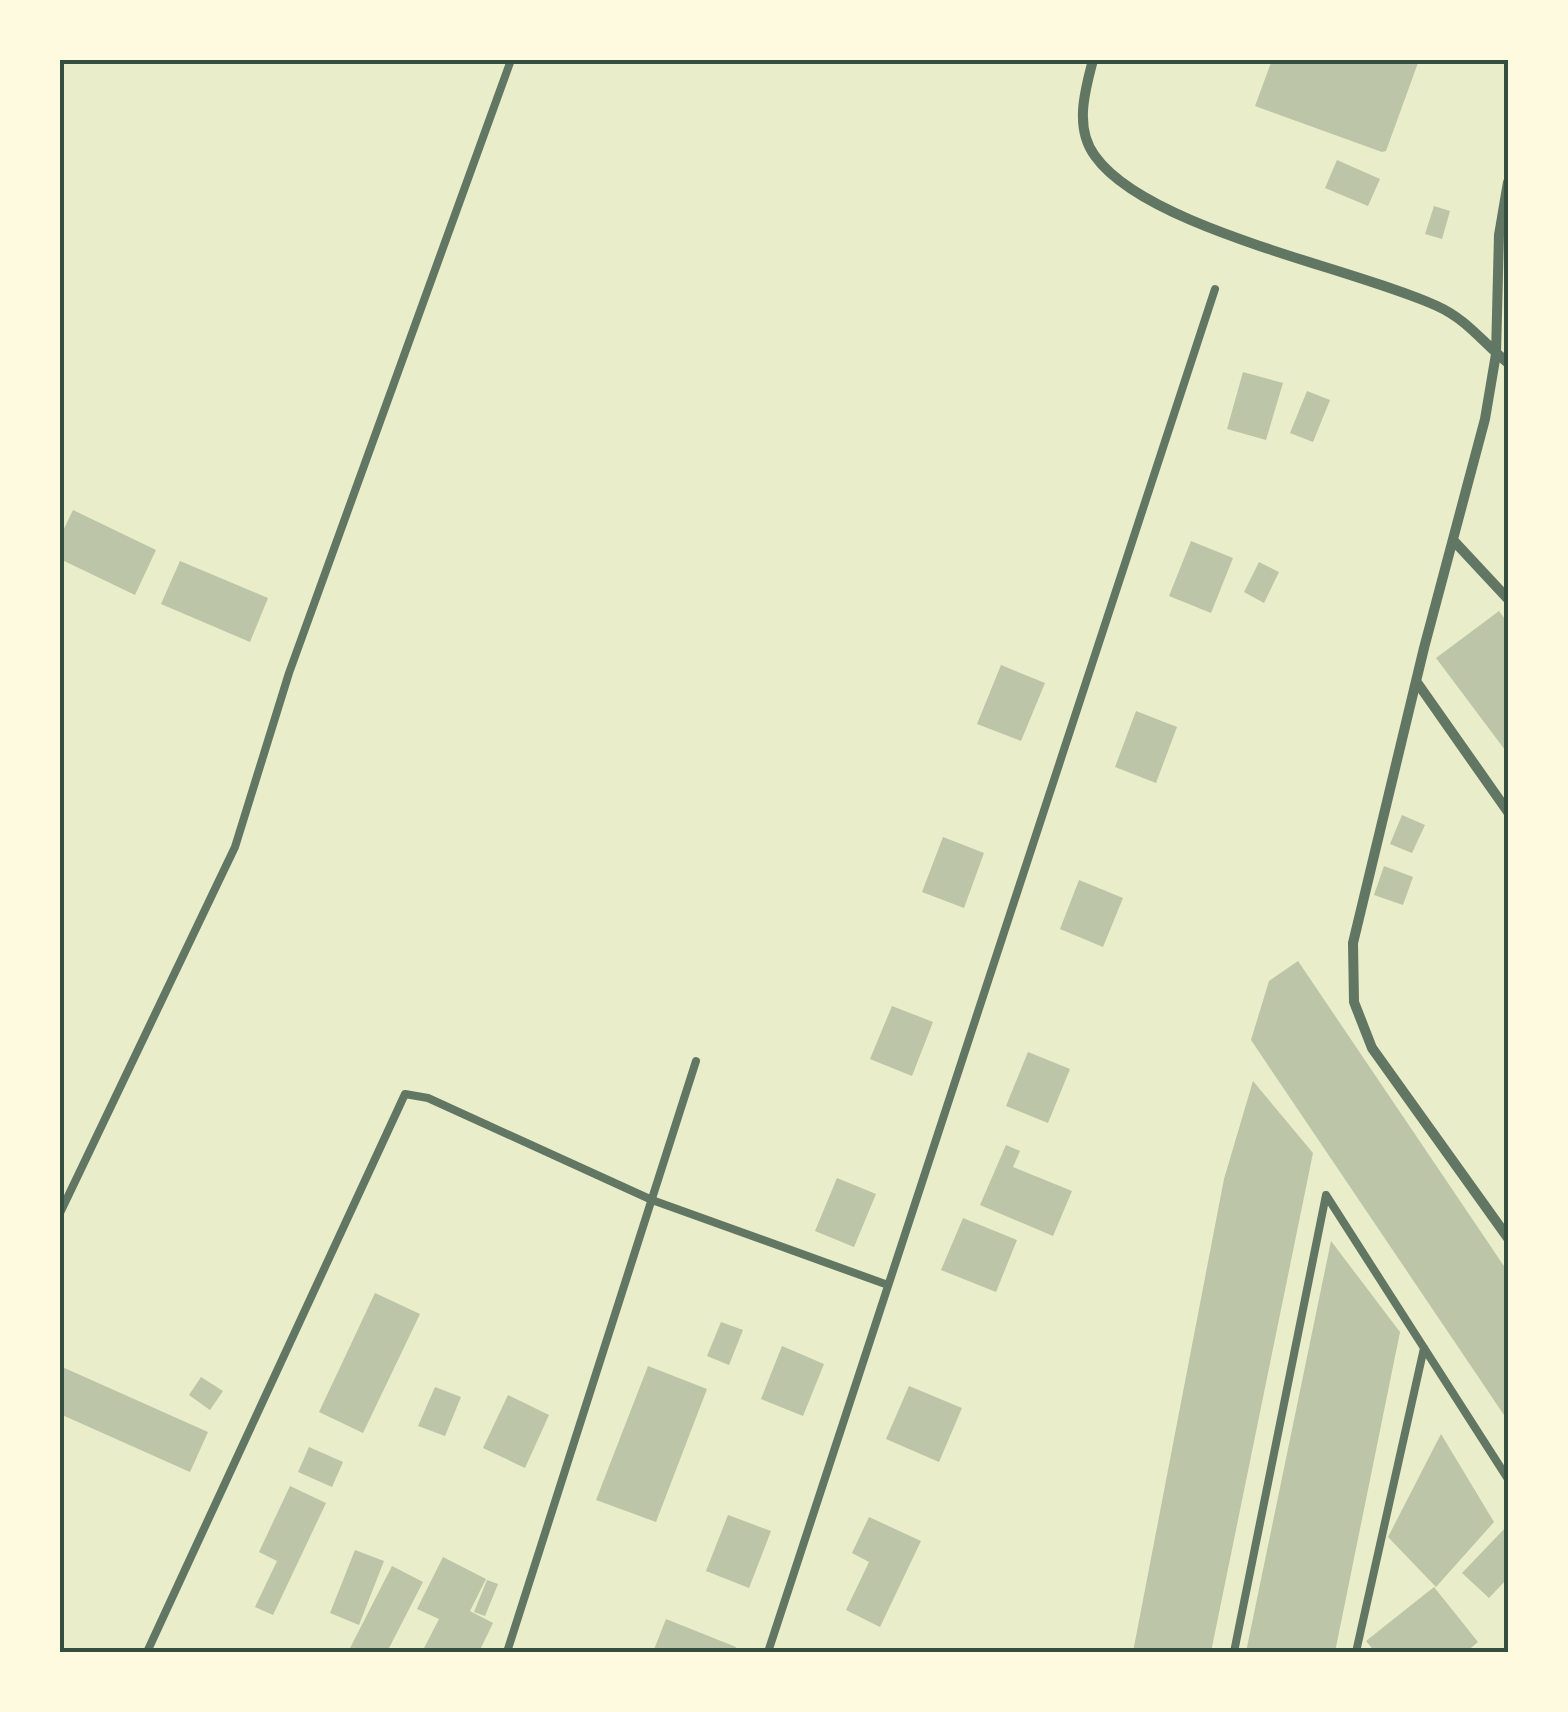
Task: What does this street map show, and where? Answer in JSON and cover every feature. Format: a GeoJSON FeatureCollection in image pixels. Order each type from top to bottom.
{"type":"FeatureCollection","features":[{"type":"Feature","properties":{"kind":"street"},"geometry":{"type":"LineString","coordinates":[[1093,60],[1081,108],[1094,156],[1135,191],[1201,226],[1368,278],[1436,305],[1475,327],[1508,363]]}},
{"type":"Feature","properties":{"kind":"street"},"geometry":{"type":"LineString","coordinates":[[1508,182],[1499,235],[1496,354],[1485,419],[1416,681],[1354,943],[1354,1002],[1372,1048],[1508,1238]]}},
{"type":"Feature","properties":{"kind":"street"},"geometry":{"type":"LineString","coordinates":[[1453,540],[1508,599]]}},
{"type":"Feature","properties":{"kind":"street"},"geometry":{"type":"LineString","coordinates":[[1416,681],[1508,812]]}},
{"type":"Feature","properties":{"kind":"lane"},"geometry":{"type":"LineString","coordinates":[[60,1213],[235,847],[289,673],[510,60]]}},
{"type":"Feature","properties":{"kind":"lane"},"geometry":{"type":"LineString","coordinates":[[768,1652],[1215,289]]}},
{"type":"Feature","properties":{"kind":"lane"},"geometry":{"type":"LineString","coordinates":[[507,1652],[696,1060]]}},
{"type":"Feature","properties":{"kind":"lane"},"geometry":{"type":"LineString","coordinates":[[147,1652],[405,1094],[428,1098],[652,1200],[888,1285]]}},
{"type":"Feature","properties":{"kind":"lane"},"geometry":{"type":"LineString","coordinates":[[1234,1652],[1326,1194],[1508,1479]]}},
{"type":"Feature","properties":{"kind":"lane"},"geometry":{"type":"LineString","coordinates":[[1356,1652],[1424,1348]]}},
{"type":"Feature","properties":{"kind":"building"},"geometry":{"type":"Polygon","coordinates":[[[1272,60],[1419,60],[1386,151],[1382,152],[1255,106],[1272,60]]]}},
{"type":"Feature","properties":{"kind":"building"},"geometry":{"type":"Polygon","coordinates":[[[1337,160],[1380,179],[1368,206],[1325,188],[1337,160]]]}},
{"type":"Feature","properties":{"kind":"building"},"geometry":{"type":"Polygon","coordinates":[[[1434,206],[1450,211],[1442,239],[1425,234],[1434,206]]]}},
{"type":"Feature","properties":{"kind":"building"},"geometry":{"type":"Polygon","coordinates":[[[1243,372],[1283,383],[1266,440],[1227,429],[1243,372]]]}},
{"type":"Feature","properties":{"kind":"building"},"geometry":{"type":"Polygon","coordinates":[[[1307,391],[1330,400],[1313,442],[1290,433],[1307,391]]]}},
{"type":"Feature","properties":{"kind":"building"},"geometry":{"type":"Polygon","coordinates":[[[73,510],[156,550],[135,595],[60,559],[60,537],[73,510]]]}},
{"type":"Feature","properties":{"kind":"building"},"geometry":{"type":"Polygon","coordinates":[[[1191,541],[1233,558],[1211,613],[1169,596],[1191,541]]]}},
{"type":"Feature","properties":{"kind":"building"},"geometry":{"type":"Polygon","coordinates":[[[180,561],[268,598],[250,642],[161,604],[180,561]]]}},
{"type":"Feature","properties":{"kind":"building"},"geometry":{"type":"Polygon","coordinates":[[[1259,562],[1279,572],[1264,603],[1244,592],[1259,562]]]}},
{"type":"Feature","properties":{"kind":"building"},"geometry":{"type":"Polygon","coordinates":[[[1499,611],[1508,623],[1508,754],[1436,658],[1499,611]]]}},
{"type":"Feature","properties":{"kind":"building"},"geometry":{"type":"Polygon","coordinates":[[[1001,665],[1045,683],[1021,741],[977,724],[1001,665]]]}},
{"type":"Feature","properties":{"kind":"building"},"geometry":{"type":"Polygon","coordinates":[[[1136,711],[1177,727],[1156,783],[1115,767],[1136,711]]]}},
{"type":"Feature","properties":{"kind":"building"},"geometry":{"type":"Polygon","coordinates":[[[1402,815],[1425,825],[1412,853],[1390,844],[1402,815]]]}},
{"type":"Feature","properties":{"kind":"building"},"geometry":{"type":"Polygon","coordinates":[[[943,837],[984,853],[964,908],[922,892],[943,837]]]}},
{"type":"Feature","properties":{"kind":"building"},"geometry":{"type":"Polygon","coordinates":[[[1384,866],[1413,877],[1403,905],[1374,895],[1384,866]]]}},
{"type":"Feature","properties":{"kind":"building"},"geometry":{"type":"Polygon","coordinates":[[[1079,880],[1123,898],[1103,947],[1060,929],[1079,880]]]}},
{"type":"Feature","properties":{"kind":"building"},"geometry":{"type":"Polygon","coordinates":[[[1298,961],[1508,1272],[1508,1421],[1251,1040],[1269,981],[1298,961]]]}},
{"type":"Feature","properties":{"kind":"building"},"geometry":{"type":"Polygon","coordinates":[[[892,1006],[933,1022],[912,1076],[870,1059],[892,1006]]]}},
{"type":"Feature","properties":{"kind":"building"},"geometry":{"type":"Polygon","coordinates":[[[1028,1052],[1070,1069],[1048,1123],[1006,1106],[1028,1052]]]}},
{"type":"Feature","properties":{"kind":"building"},"geometry":{"type":"Polygon","coordinates":[[[1253,1081],[1313,1153],[1211,1652],[1133,1652],[1224,1179],[1253,1081]]]}},
{"type":"Feature","properties":{"kind":"building"},"geometry":{"type":"Polygon","coordinates":[[[1006,1145],[1020,1151],[1013,1167],[1072,1191],[1053,1236],[980,1205],[1006,1145]]]}},
{"type":"Feature","properties":{"kind":"building"},"geometry":{"type":"Polygon","coordinates":[[[837,1178],[876,1194],[854,1247],[815,1231],[837,1178]]]}},
{"type":"Feature","properties":{"kind":"building"},"geometry":{"type":"Polygon","coordinates":[[[963,1218],[1017,1240],[996,1292],[941,1270],[963,1218]]]}},
{"type":"Feature","properties":{"kind":"building"},"geometry":{"type":"Polygon","coordinates":[[[1331,1241],[1400,1332],[1335,1652],[1246,1652],[1331,1241]]]}},
{"type":"Feature","properties":{"kind":"building"},"geometry":{"type":"Polygon","coordinates":[[[375,1293],[420,1314],[363,1433],[319,1412],[375,1293]]]}},
{"type":"Feature","properties":{"kind":"building"},"geometry":{"type":"Polygon","coordinates":[[[721,1322],[743,1330],[729,1365],[707,1356],[721,1322]]]}},
{"type":"Feature","properties":{"kind":"building"},"geometry":{"type":"Polygon","coordinates":[[[782,1346],[824,1364],[803,1416],[761,1399],[782,1346]]]}},
{"type":"Feature","properties":{"kind":"building"},"geometry":{"type":"Polygon","coordinates":[[[60,1366],[208,1432],[190,1472],[60,1414],[60,1366]]]}},
{"type":"Feature","properties":{"kind":"building"},"geometry":{"type":"Polygon","coordinates":[[[648,1366],[707,1389],[656,1522],[596,1500],[648,1366]]]}},
{"type":"Feature","properties":{"kind":"building"},"geometry":{"type":"Polygon","coordinates":[[[201,1377],[223,1391],[210,1410],[189,1395],[201,1377]]]}},
{"type":"Feature","properties":{"kind":"building"},"geometry":{"type":"Polygon","coordinates":[[[909,1386],[962,1408],[939,1462],[886,1439],[909,1386]]]}},
{"type":"Feature","properties":{"kind":"building"},"geometry":{"type":"Polygon","coordinates":[[[435,1387],[461,1397],[445,1436],[418,1426],[435,1387]]]}},
{"type":"Feature","properties":{"kind":"building"},"geometry":{"type":"Polygon","coordinates":[[[508,1395],[549,1415],[525,1468],[483,1448],[508,1395]]]}},
{"type":"Feature","properties":{"kind":"building"},"geometry":{"type":"Polygon","coordinates":[[[1441,1434],[1494,1522],[1436,1587],[1388,1537],[1441,1434]]]}},
{"type":"Feature","properties":{"kind":"building"},"geometry":{"type":"Polygon","coordinates":[[[309,1447],[343,1462],[332,1487],[298,1472],[309,1447]]]}},
{"type":"Feature","properties":{"kind":"building"},"geometry":{"type":"Polygon","coordinates":[[[290,1486],[326,1503],[273,1615],[255,1607],[277,1561],[259,1552],[290,1486]]]}},
{"type":"Feature","properties":{"kind":"building"},"geometry":{"type":"Polygon","coordinates":[[[728,1515],[771,1531],[749,1588],[706,1571],[728,1515]]]}},
{"type":"Feature","properties":{"kind":"building"},"geometry":{"type":"Polygon","coordinates":[[[869,1517],[921,1541],[880,1627],[846,1610],[869,1562],[852,1553],[869,1517]]]}},
{"type":"Feature","properties":{"kind":"building"},"geometry":{"type":"Polygon","coordinates":[[[1506,1527],[1508,1578],[1489,1598],[1462,1573],[1506,1527]]]}},
{"type":"Feature","properties":{"kind":"building"},"geometry":{"type":"Polygon","coordinates":[[[355,1550],[384,1561],[359,1625],[330,1613],[355,1550]]]}},
{"type":"Feature","properties":{"kind":"building"},"geometry":{"type":"Polygon","coordinates":[[[443,1557],[486,1579],[470,1611],[493,1623],[479,1652],[422,1652],[439,1619],[417,1609],[443,1557]]]}},
{"type":"Feature","properties":{"kind":"building"},"geometry":{"type":"Polygon","coordinates":[[[392,1566],[423,1582],[387,1652],[348,1652],[392,1566]]]}},
{"type":"Feature","properties":{"kind":"building"},"geometry":{"type":"Polygon","coordinates":[[[487,1580],[498,1584],[485,1616],[474,1612],[487,1580]]]}},
{"type":"Feature","properties":{"kind":"building"},"geometry":{"type":"Polygon","coordinates":[[[1434,1587],[1478,1642],[1466,1652],[1375,1652],[1366,1641],[1434,1587]]]}},
{"type":"Feature","properties":{"kind":"building"},"geometry":{"type":"Polygon","coordinates":[[[666,1619],[736,1647],[734,1652],[653,1652],[666,1619]]]}}]}
